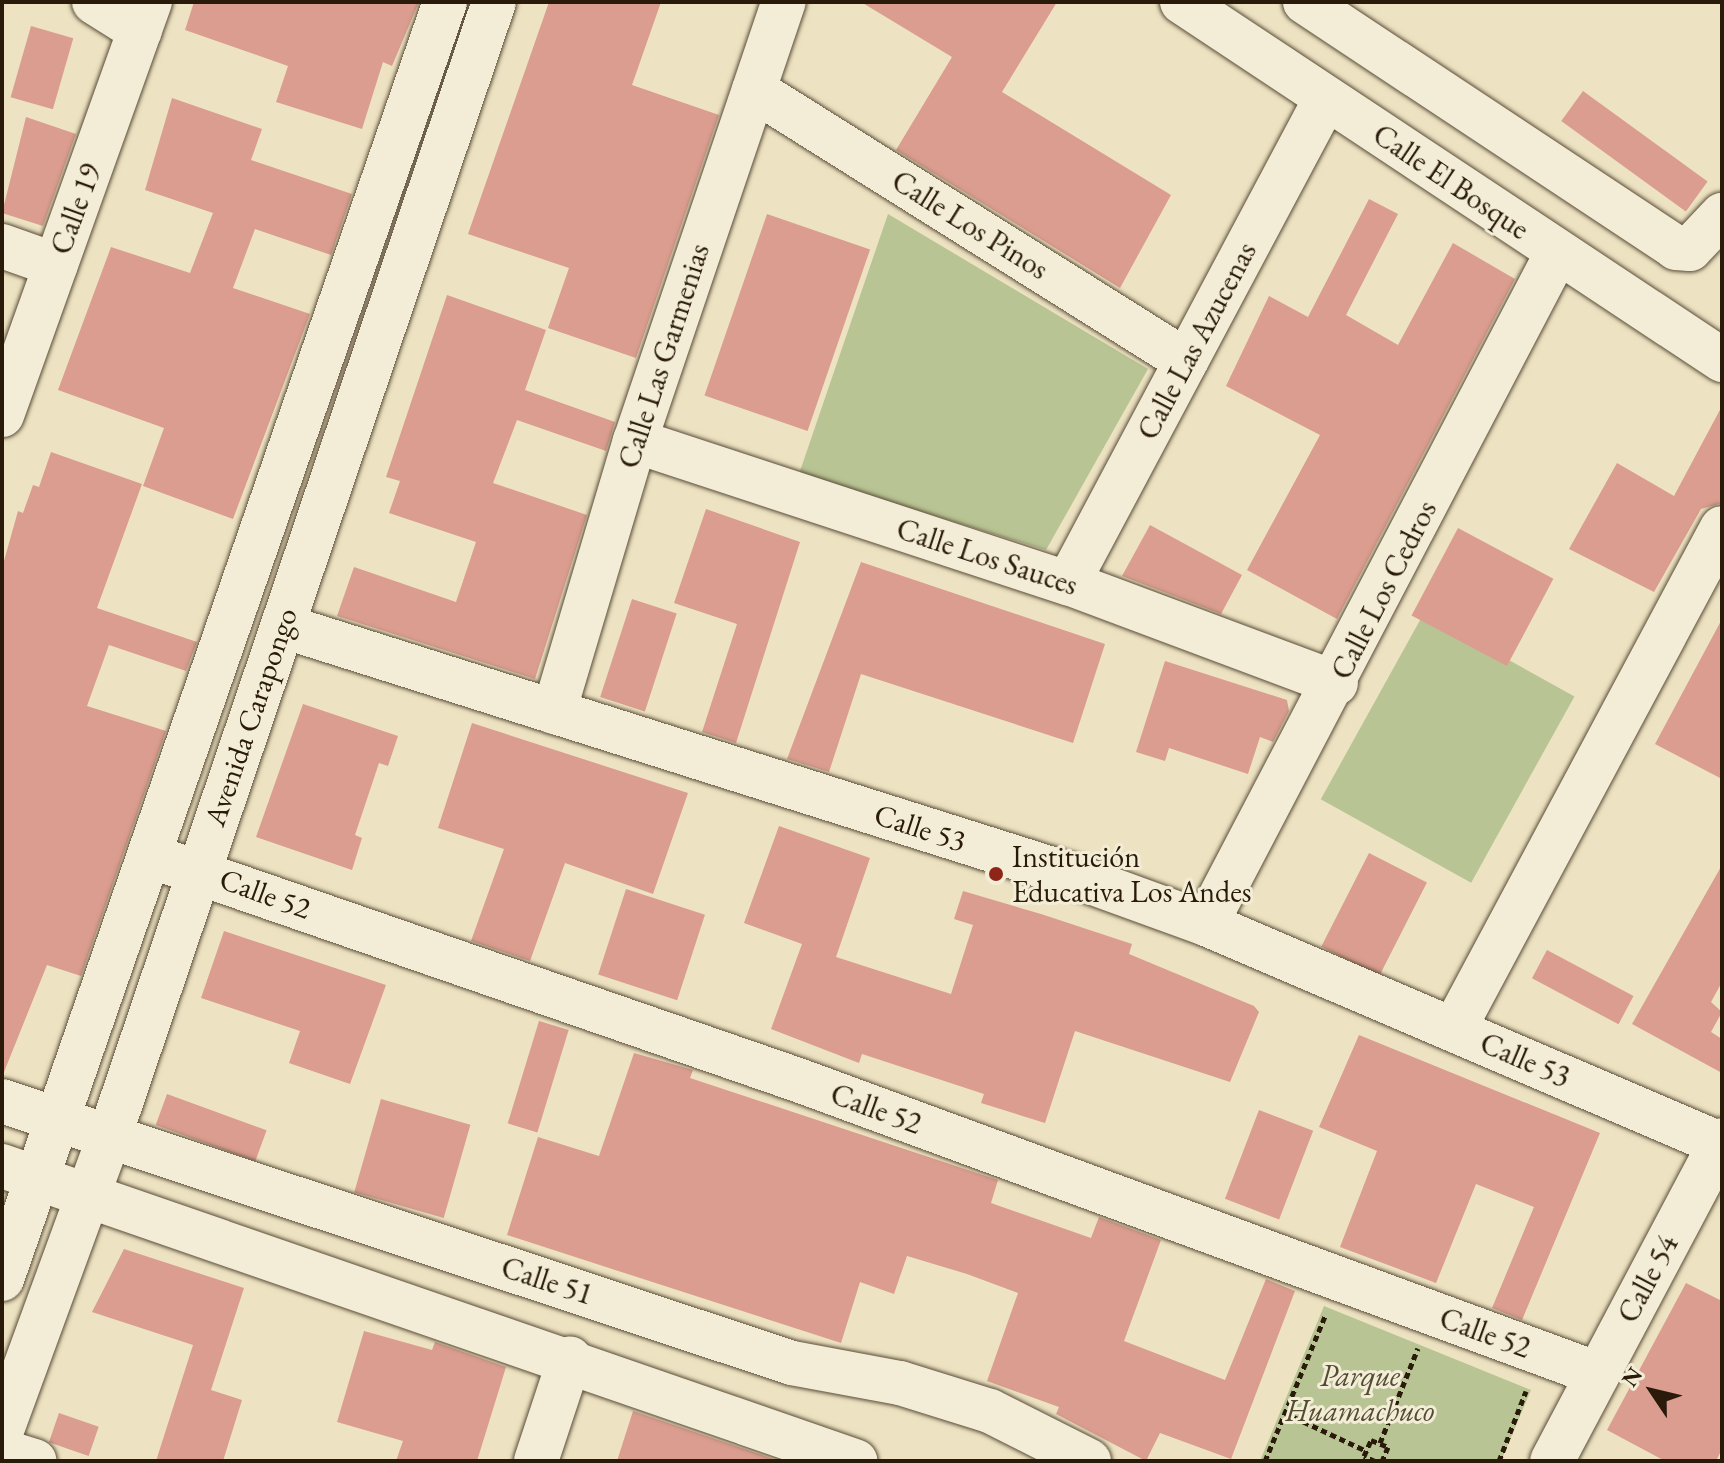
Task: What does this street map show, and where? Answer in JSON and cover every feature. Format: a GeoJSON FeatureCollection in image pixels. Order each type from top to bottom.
{"type":"FeatureCollection","features":[{"type":"Feature","properties":{"kind":"street"},"geometry":{"type":"LineString","coordinates":[[94,2],[145,16]]}},
{"type":"Feature","properties":{"kind":"street","name":"Avenida Carapongo"},"geometry":{"type":"LineString","coordinates":[[2,1279],[21,1172],[60,1118],[445,2]]}},
{"type":"Feature","properties":{"kind":"street","name":"Avenida Carapongo"},"geometry":{"type":"LineString","coordinates":[[2,1430],[110,1135],[494,2]]}},
{"type":"Feature","properties":{"kind":"street","name":"Calle Las Garmenias"},"geometry":{"type":"LineString","coordinates":[[554,712],[635,441],[784,2]]}},
{"type":"Feature","properties":{"kind":"street","name":"Calle El Bosque"},"geometry":{"type":"LineString","coordinates":[[1182,2],[1722,360]]}},
{"type":"Feature","properties":{"kind":"street"},"geometry":{"type":"LineString","coordinates":[[1305,2],[1676,248],[1690,249],[1722,215]]}},
{"type":"Feature","properties":{"kind":"street","name":"Calle 19"},"geometry":{"type":"LineString","coordinates":[[2,415],[145,16]]}},
{"type":"Feature","properties":{"kind":"street","name":"Calle Los Pinos"},"geometry":{"type":"LineString","coordinates":[[754,90],[1186,361]]}},
{"type":"Feature","properties":{"kind":"street","name":"Calle Las Azucenas"},"geometry":{"type":"LineString","coordinates":[[1068,583],[1326,98]]}},
{"type":"Feature","properties":{"kind":"street"},"geometry":{"type":"LineString","coordinates":[[2,246],[56,265]]}},
{"type":"Feature","properties":{"kind":"street","name":"Calle Los Cedros"},"geometry":{"type":"LineString","coordinates":[[1206,924],[1336,683],[1557,253]]}},
{"type":"Feature","properties":{"kind":"street","name":"Calle Los Sauces"},"geometry":{"type":"LineString","coordinates":[[635,441],[1068,583],[1336,683]]}},
{"type":"Feature","properties":{"kind":"street"},"geometry":{"type":"LineString","coordinates":[[1454,1029],[1722,528]]}},
{"type":"Feature","properties":{"kind":"street","name":"Calle 53"},"geometry":{"type":"LineString","coordinates":[[283,626],[1206,924],[1721,1142]]}},
{"type":"Feature","properties":{"kind":"street","name":"Calle 52"},"geometry":{"type":"LineString","coordinates":[[150,856],[199,870],[798,1080],[1598,1374]]}},
{"type":"Feature","properties":{"kind":"street","name":"Calle 51"},"geometry":{"type":"LineString","coordinates":[[2,1101],[792,1363],[900,1383],[990,1411],[1089,1461]]}},
{"type":"Feature","properties":{"kind":"street","name":"Calle 54"},"geometry":{"type":"LineString","coordinates":[[1552,1461],[1721,1142]]}},
{"type":"Feature","properties":{"kind":"street"},"geometry":{"type":"LineString","coordinates":[[21,1172],[89,1192],[570,1358],[855,1461]]}},
{"type":"Feature","properties":{"kind":"street"},"geometry":{"type":"LineString","coordinates":[[536,1461],[570,1358]]}},
{"type":"Feature","properties":{"kind":"street"},"geometry":{"type":"LineString","coordinates":[[2,1451],[34,1461]]}},
{"type":"Feature","properties":{"kind":"path"},"geometry":{"type":"LineString","coordinates":[[1265,1461],[1327,1311],[1340,1316]]}},
{"type":"Feature","properties":{"kind":"path"},"geometry":{"type":"LineString","coordinates":[[1405,1342],[1432,1353]]}},
{"type":"Feature","properties":{"kind":"path"},"geometry":{"type":"LineString","coordinates":[[1380,1443],[1418,1348]]}},
{"type":"Feature","properties":{"kind":"path"},"geometry":{"type":"LineString","coordinates":[[1499,1461],[1527,1392],[1514,1386]]}},
{"type":"Feature","properties":{"kind":"path"},"geometry":{"type":"LineString","coordinates":[[1285,1413],[1367,1451],[1373,1461]]}},
{"type":"Feature","properties":{"kind":"path"},"geometry":{"type":"LineString","coordinates":[[1367,1451],[1371,1440],[1380,1443],[1388,1447],[1382,1459],[1390,1461]]}},
{"type":"Feature","properties":{"kind":"green space"},"geometry":{"type":"Polygon","coordinates":[[[888,214],[1148,369],[1046,550],[799,474],[888,214]]]}},
{"type":"Feature","properties":{"kind":"green space"},"geometry":{"type":"Polygon","coordinates":[[[1424,613],[1574,696],[1471,883],[1321,799],[1424,613]]]}},
{"type":"Feature","properties":{"kind":"green space","name":"Parque Huamachuco"},"geometry":{"type":"Polygon","coordinates":[[[1324,1306],[1531,1390],[1501,1461],[1260,1461],[1324,1306]]]}},
{"type":"Feature","properties":{"kind":"building"},"geometry":{"type":"Polygon","coordinates":[[[194,2],[419,2],[392,66],[383,62],[362,129],[276,102],[288,66],[185,30],[194,2]]]}},
{"type":"Feature","properties":{"kind":"building"},"geometry":{"type":"Polygon","coordinates":[[[549,2],[661,2],[632,85],[719,115],[636,358],[548,328],[569,268],[468,234],[549,2]]]}},
{"type":"Feature","properties":{"kind":"building"},"geometry":{"type":"Polygon","coordinates":[[[861,2],[1057,2],[1002,92],[1171,195],[1120,288],[896,150],[952,57],[861,2]]]}},
{"type":"Feature","properties":{"kind":"building"},"geometry":{"type":"Polygon","coordinates":[[[31,26],[73,38],[53,109],[11,97],[31,26]]]}},
{"type":"Feature","properties":{"kind":"building"},"geometry":{"type":"Polygon","coordinates":[[[1583,91],[1708,182],[1686,211],[1561,121],[1583,91]]]}},
{"type":"Feature","properties":{"kind":"building"},"geometry":{"type":"Polygon","coordinates":[[[172,98],[262,129],[251,160],[352,194],[331,255],[255,229],[233,288],[310,314],[233,519],[143,486],[164,428],[58,390],[111,247],[190,273],[213,213],[145,190],[172,98]]]}},
{"type":"Feature","properties":{"kind":"building"},"geometry":{"type":"Polygon","coordinates":[[[26,117],[76,134],[43,226],[2,213],[26,117]]]}},
{"type":"Feature","properties":{"kind":"building"},"geometry":{"type":"Polygon","coordinates":[[[1369,199],[1398,214],[1346,315],[1398,345],[1453,243],[1515,279],[1337,619],[1247,570],[1320,435],[1226,386],[1269,296],[1308,317],[1369,199]]]}},
{"type":"Feature","properties":{"kind":"building"},"geometry":{"type":"Polygon","coordinates":[[[767,214],[870,249],[808,431],[704,396],[767,214]]]}},
{"type":"Feature","properties":{"kind":"building"},"geometry":{"type":"Polygon","coordinates":[[[447,295],[546,330],[525,390],[615,422],[606,451],[517,420],[493,483],[587,515],[535,679],[337,616],[354,567],[456,602],[476,542],[389,513],[400,481],[386,477],[447,295]]]}},
{"type":"Feature","properties":{"kind":"building"},"geometry":{"type":"Polygon","coordinates":[[[1722,406],[1722,503],[1701,509],[1654,592],[1569,549],[1617,463],[1674,496],[1722,406]]]}},
{"type":"Feature","properties":{"kind":"building"},"geometry":{"type":"Polygon","coordinates":[[[51,452],[142,484],[97,608],[197,642],[186,671],[109,645],[87,706],[166,731],[81,976],[47,965],[2,1077],[2,568],[18,511],[23,513],[33,485],[39,487],[51,452]]]}},
{"type":"Feature","properties":{"kind":"building"},"geometry":{"type":"Polygon","coordinates":[[[706,509],[800,542],[736,743],[702,732],[737,624],[674,603],[706,509]]]}},
{"type":"Feature","properties":{"kind":"building"},"geometry":{"type":"Polygon","coordinates":[[[1150,525],[1242,575],[1221,614],[1122,576],[1150,525]]]}},
{"type":"Feature","properties":{"kind":"building"},"geometry":{"type":"Polygon","coordinates":[[[1458,528],[1553,579],[1507,666],[1412,615],[1458,528]]]}},
{"type":"Feature","properties":{"kind":"building"},"geometry":{"type":"Polygon","coordinates":[[[861,562],[1105,644],[1073,743],[861,674],[829,772],[787,759],[861,562]]]}},
{"type":"Feature","properties":{"kind":"building"},"geometry":{"type":"Polygon","coordinates":[[[632,599],[677,614],[645,711],[600,697],[632,599]]]}},
{"type":"Feature","properties":{"kind":"building"},"geometry":{"type":"Polygon","coordinates":[[[1722,619],[1722,779],[1655,744],[1722,619]]]}},
{"type":"Feature","properties":{"kind":"building"},"geometry":{"type":"Polygon","coordinates":[[[1165,661],[1287,700],[1289,711],[1273,742],[1260,737],[1248,774],[1169,748],[1165,761],[1136,752],[1165,661]]]}},
{"type":"Feature","properties":{"kind":"building"},"geometry":{"type":"Polygon","coordinates":[[[303,704],[398,736],[388,766],[379,763],[355,835],[362,838],[352,870],[256,837],[303,704]]]}},
{"type":"Feature","properties":{"kind":"building"},"geometry":{"type":"Polygon","coordinates":[[[472,723],[688,793],[653,894],[565,863],[530,961],[471,941],[504,849],[438,828],[472,723]]]}},
{"type":"Feature","properties":{"kind":"building"},"geometry":{"type":"Polygon","coordinates":[[[779,826],[870,858],[836,957],[951,994],[973,925],[954,919],[963,891],[1041,914],[1132,944],[1129,954],[1254,1006],[1259,1012],[1230,1082],[1075,1031],[1045,1123],[981,1103],[984,1094],[862,1054],[859,1063],[771,1029],[802,944],[744,923],[779,826]]]}},
{"type":"Feature","properties":{"kind":"building"},"geometry":{"type":"Polygon","coordinates":[[[1369,853],[1427,883],[1379,976],[1321,947],[1369,853]]]}},
{"type":"Feature","properties":{"kind":"building"},"geometry":{"type":"Polygon","coordinates":[[[1722,865],[1722,982],[1711,1002],[1722,1012],[1711,1032],[1722,1039],[1722,1073],[1632,1024],[1722,865]]]}},
{"type":"Feature","properties":{"kind":"building"},"geometry":{"type":"Polygon","coordinates":[[[626,889],[705,915],[677,1000],[598,975],[626,889]]]}},
{"type":"Feature","properties":{"kind":"building"},"geometry":{"type":"Polygon","coordinates":[[[224,931],[386,985],[350,1084],[289,1063],[300,1031],[201,998],[224,931]]]}},
{"type":"Feature","properties":{"kind":"building"},"geometry":{"type":"Polygon","coordinates":[[[1547,950],[1634,996],[1619,1024],[1532,978],[1547,950]]]}},
{"type":"Feature","properties":{"kind":"building"},"geometry":{"type":"Polygon","coordinates":[[[539,1021],[569,1030],[537,1132],[508,1123],[539,1021]]]}},
{"type":"Feature","properties":{"kind":"building"},"geometry":{"type":"Polygon","coordinates":[[[1359,1035],[1600,1133],[1522,1320],[1492,1308],[1534,1207],[1476,1184],[1436,1283],[1340,1247],[1377,1151],[1319,1127],[1359,1035]]]}},
{"type":"Feature","properties":{"kind":"building"},"geometry":{"type":"Polygon","coordinates":[[[634,1053],[693,1070],[690,1078],[998,1180],[991,1203],[1091,1238],[1099,1217],[1161,1240],[1124,1341],[1225,1380],[1266,1279],[1295,1291],[1231,1459],[1160,1433],[1146,1461],[1056,1414],[1059,1407],[987,1381],[1018,1293],[967,1274],[907,1256],[894,1294],[860,1282],[841,1343],[507,1235],[538,1137],[599,1156],[634,1053]]]}},
{"type":"Feature","properties":{"kind":"building"},"geometry":{"type":"Polygon","coordinates":[[[167,1094],[267,1130],[255,1161],[156,1125],[167,1094]]]}},
{"type":"Feature","properties":{"kind":"building"},"geometry":{"type":"Polygon","coordinates":[[[381,1099],[470,1125],[444,1218],[354,1192],[381,1099]]]}},
{"type":"Feature","properties":{"kind":"building"},"geometry":{"type":"Polygon","coordinates":[[[1259,1110],[1313,1131],[1279,1219],[1225,1199],[1259,1110]]]}},
{"type":"Feature","properties":{"kind":"building"},"geometry":{"type":"Polygon","coordinates":[[[124,1249],[244,1288],[211,1390],[242,1400],[223,1461],[156,1461],[193,1345],[92,1312],[124,1249]]]}},
{"type":"Feature","properties":{"kind":"building"},"geometry":{"type":"Polygon","coordinates":[[[1686,1283],[1722,1301],[1722,1449],[1716,1461],[1665,1461],[1607,1430],[1686,1283]]]}},
{"type":"Feature","properties":{"kind":"building"},"geometry":{"type":"Polygon","coordinates":[[[364,1331],[432,1350],[435,1342],[506,1367],[477,1461],[396,1461],[403,1441],[337,1422],[364,1331]]]}},
{"type":"Feature","properties":{"kind":"building"},"geometry":{"type":"Polygon","coordinates":[[[633,1411],[779,1461],[617,1461],[633,1411]]]}},
{"type":"Feature","properties":{"kind":"building"},"geometry":{"type":"Polygon","coordinates":[[[59,1413],[99,1427],[89,1456],[49,1442],[59,1413]]]}},
{"type":"Feature","properties":{"kind":"place","name":"Institución Educativa Los Andes"},"geometry":{"type":"Point","coordinates":[996,874]}}]}
